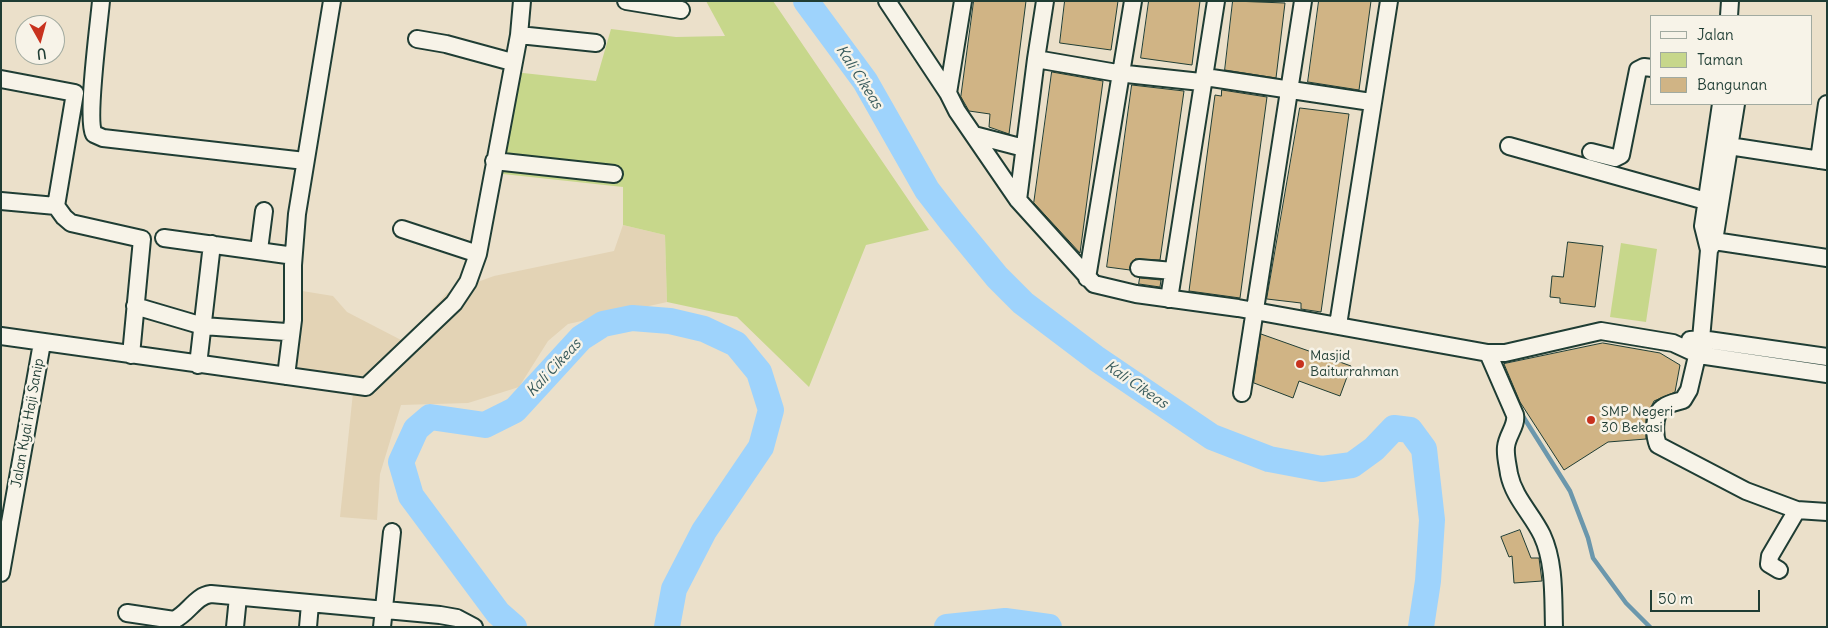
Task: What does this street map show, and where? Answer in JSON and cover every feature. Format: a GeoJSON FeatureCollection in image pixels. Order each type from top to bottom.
{"type":"FeatureCollection","features":[{"type":"Feature","properties":{"kind":"street"},"geometry":{"type":"LineString","coordinates":[[101,1],[92,94],[91,126],[97,136],[305,162]]}},
{"type":"Feature","properties":{"kind":"street"},"geometry":{"type":"LineString","coordinates":[[286,376],[293,320],[292,265],[297,214],[332,1]]}},
{"type":"Feature","properties":{"kind":"street"},"geometry":{"type":"LineString","coordinates":[[42,343],[366,387],[454,303],[468,282],[478,254],[518,35],[522,1]]}},
{"type":"Feature","properties":{"kind":"street"},"geometry":{"type":"LineString","coordinates":[[626,1],[681,10]]}},
{"type":"Feature","properties":{"kind":"street"},"geometry":{"type":"LineString","coordinates":[[887,1],[1018,200],[1088,278],[1102,287],[1338,325],[1488,353],[1505,354],[1601,331],[1700,347],[1827,374]]}},
{"type":"Feature","properties":{"kind":"street"},"geometry":{"type":"LineString","coordinates":[[948,93],[963,1]]}},
{"type":"Feature","properties":{"kind":"street"},"geometry":{"type":"LineString","coordinates":[[1018,200],[1036,60],[1046,1]]}},
{"type":"Feature","properties":{"kind":"street"},"geometry":{"type":"LineString","coordinates":[[1088,278],[1132,1]]}},
{"type":"Feature","properties":{"kind":"street"},"geometry":{"type":"LineString","coordinates":[[1169,299],[1201,82],[1216,1]]}},
{"type":"Feature","properties":{"kind":"street"},"geometry":{"type":"LineString","coordinates":[[1242,393],[1303,1]]}},
{"type":"Feature","properties":{"kind":"street"},"geometry":{"type":"LineString","coordinates":[[1338,325],[1388,1]]}},
{"type":"Feature","properties":{"kind":"street"},"geometry":{"type":"LineString","coordinates":[[1730,1],[1730,15]]}},
{"type":"Feature","properties":{"kind":"street"},"geometry":{"type":"LineString","coordinates":[[518,35],[596,44]]}},
{"type":"Feature","properties":{"kind":"street"},"geometry":{"type":"LineString","coordinates":[[417,39],[446,44],[512,62]]}},
{"type":"Feature","properties":{"kind":"street"},"geometry":{"type":"LineString","coordinates":[[1036,60],[1121,74],[1201,82]]}},
{"type":"Feature","properties":{"kind":"street"},"geometry":{"type":"LineString","coordinates":[[1591,152],[1615,158],[1621,155],[1638,70],[1644,67],[1650,68]]}},
{"type":"Feature","properties":{"kind":"street"},"geometry":{"type":"LineString","coordinates":[[1201,82],[1206,77],[1372,102]]}},
{"type":"Feature","properties":{"kind":"street"},"geometry":{"type":"LineString","coordinates":[[1,79],[75,93],[92,94]]}},
{"type":"Feature","properties":{"kind":"street"},"geometry":{"type":"LineString","coordinates":[[75,93],[56,206],[71,223],[142,239],[132,355]]}},
{"type":"Feature","properties":{"kind":"street"},"geometry":{"type":"LineString","coordinates":[[1729,146],[1823,161],[1827,104]]}},
{"type":"Feature","properties":{"kind":"street"},"geometry":{"type":"LineString","coordinates":[[1711,246],[1703,226],[1721,105]]}},
{"type":"Feature","properties":{"kind":"street"},"geometry":{"type":"LineString","coordinates":[[1736,105],[1711,246],[1700,347],[1689,390],[1683,400],[1659,410],[1655,432],[1658,445],[1746,491],[1797,510],[1827,512]]}},
{"type":"Feature","properties":{"kind":"street"},"geometry":{"type":"LineString","coordinates":[[974,135],[1024,148]]}},
{"type":"Feature","properties":{"kind":"street"},"geometry":{"type":"LineString","coordinates":[[1509,146],[1706,201]]}},
{"type":"Feature","properties":{"kind":"street"},"geometry":{"type":"LineString","coordinates":[[494,161],[614,174]]}},
{"type":"Feature","properties":{"kind":"street"},"geometry":{"type":"LineString","coordinates":[[1,201],[56,206]]}},
{"type":"Feature","properties":{"kind":"street"},"geometry":{"type":"LineString","coordinates":[[259,250],[264,211]]}},
{"type":"Feature","properties":{"kind":"street"},"geometry":{"type":"LineString","coordinates":[[402,229],[478,254]]}},
{"type":"Feature","properties":{"kind":"street"},"geometry":{"type":"LineString","coordinates":[[164,238],[287,255]]}},
{"type":"Feature","properties":{"kind":"street"},"geometry":{"type":"LineString","coordinates":[[198,365],[212,244]]}},
{"type":"Feature","properties":{"kind":"street"},"geometry":{"type":"LineString","coordinates":[[1711,246],[1827,258]]}},
{"type":"Feature","properties":{"kind":"street"},"geometry":{"type":"LineString","coordinates":[[1139,268],[1173,271]]}},
{"type":"Feature","properties":{"kind":"street"},"geometry":{"type":"LineString","coordinates":[[135,306],[203,326],[286,332]]}},
{"type":"Feature","properties":{"kind":"street","name":"Jalan Kyai Haji Sanip"},"geometry":{"type":"LineString","coordinates":[[1,336],[42,343],[8,497],[2,569]]}},
{"type":"Feature","properties":{"kind":"street"},"geometry":{"type":"LineString","coordinates":[[1700,347],[1827,357]]}},
{"type":"Feature","properties":{"kind":"street"},"geometry":{"type":"LineString","coordinates":[[1488,353],[1515,415],[1516,422],[1510,430],[1506,447],[1509,476],[1517,497],[1541,534],[1547,549],[1554,597],[1554,627]]}},
{"type":"Feature","properties":{"kind":"street"},"geometry":{"type":"LineString","coordinates":[[1778,570],[1769,564],[1770,556],[1797,510]]}},
{"type":"Feature","properties":{"kind":"street"},"geometry":{"type":"LineString","coordinates":[[383,619],[392,532]]}},
{"type":"Feature","properties":{"kind":"street"},"geometry":{"type":"LineString","coordinates":[[126,613],[174,620],[181,617],[204,595],[310,604],[383,619],[457,618],[474,627]]}},
{"type":"Feature","properties":{"kind":"street"},"geometry":{"type":"LineString","coordinates":[[235,627],[238,597]]}},
{"type":"Feature","properties":{"kind":"street"},"geometry":{"type":"LineString","coordinates":[[308,627],[310,604]]}},
{"type":"Feature","properties":{"kind":"shaded area"},"geometry":{"type":"Polygon","coordinates":[[[623,225],[665,235],[667,302],[568,324],[548,341],[519,387],[468,403],[401,405],[380,474],[377,520],[340,517],[354,383],[278,373],[290,289],[333,296],[347,312],[403,341],[447,293],[494,276],[614,251],[623,225]]]}},
{"type":"Feature","properties":{"kind":"green space"},"geometry":{"type":"Polygon","coordinates":[[[706,1],[773,1],[929,230],[866,245],[809,387],[737,317],[667,302],[665,235],[623,225],[623,187],[494,173],[514,72],[596,81],[611,29],[676,37],[725,36],[706,1]]]}},
{"type":"Feature","properties":{"kind":"green space"},"geometry":{"type":"Polygon","coordinates":[[[1621,243],[1657,249],[1646,322],[1610,317],[1621,243]]]}},
{"type":"Feature","properties":{"kind":"building"},"geometry":{"type":"Polygon","coordinates":[[[974,1],[1026,1],[1009,134],[989,127],[990,114],[969,111],[961,97],[974,1]]]}},
{"type":"Feature","properties":{"kind":"building"},"geometry":{"type":"Polygon","coordinates":[[[1065,1],[1118,1],[1111,50],[1060,43],[1065,1]]]}},
{"type":"Feature","properties":{"kind":"building"},"geometry":{"type":"Polygon","coordinates":[[[1149,1],[1200,1],[1192,65],[1141,58],[1149,1]]]}},
{"type":"Feature","properties":{"kind":"building"},"geometry":{"type":"Polygon","coordinates":[[[1233,1],[1285,3],[1276,78],[1225,70],[1233,1]]]}},
{"type":"Feature","properties":{"kind":"building"},"geometry":{"type":"Polygon","coordinates":[[[1319,1],[1371,1],[1359,90],[1308,82],[1319,1]]]}},
{"type":"Feature","properties":{"kind":"building"},"geometry":{"type":"Polygon","coordinates":[[[1052,72],[1103,81],[1080,253],[1034,203],[1052,72]]]}},
{"type":"Feature","properties":{"kind":"building"},"geometry":{"type":"Polygon","coordinates":[[[1132,85],[1184,91],[1160,260],[1135,259],[1131,263],[1130,270],[1107,267],[1132,85]]]}},
{"type":"Feature","properties":{"kind":"building"},"geometry":{"type":"Polygon","coordinates":[[[1222,90],[1267,97],[1240,298],[1189,291],[1215,95],[1221,96],[1222,90]]]}},
{"type":"Feature","properties":{"kind":"building"},"geometry":{"type":"Polygon","coordinates":[[[1300,108],[1349,114],[1321,312],[1301,309],[1301,303],[1267,299],[1300,108]]]}},
{"type":"Feature","properties":{"kind":"building"},"geometry":{"type":"Polygon","coordinates":[[[1568,242],[1603,246],[1595,307],[1560,303],[1560,298],[1550,297],[1552,276],[1563,277],[1568,242]]]}},
{"type":"Feature","properties":{"kind":"building"},"geometry":{"type":"Polygon","coordinates":[[[1140,278],[1161,280],[1160,287],[1139,284],[1140,278]]]}},
{"type":"Feature","properties":{"kind":"building","name":"Masjid Baiturrahman"},"geometry":{"type":"Polygon","coordinates":[[[1261,334],[1351,366],[1340,396],[1299,381],[1293,398],[1254,383],[1261,334]]]}},
{"type":"Feature","properties":{"kind":"building","name":"SMP Negeri 30 Bekasi"},"geometry":{"type":"Polygon","coordinates":[[[1603,343],[1660,353],[1680,365],[1675,392],[1654,401],[1646,418],[1646,439],[1608,442],[1564,470],[1520,402],[1504,364],[1603,343]]]}},
{"type":"Feature","properties":{"kind":"building"},"geometry":{"type":"Polygon","coordinates":[[[1520,530],[1531,558],[1539,558],[1542,581],[1514,583],[1512,556],[1509,557],[1501,537],[1520,530]]]}},
{"type":"Feature","properties":{"kind":"waterway","name":"Kali Cikeas"},"geometry":{"type":"LineString","coordinates":[[806,1],[865,81],[927,190],[951,221],[997,277],[1023,303],[1097,359],[1212,437],[1269,459],[1322,469],[1352,465],[1374,449],[1394,428],[1410,430],[1424,449],[1432,520],[1428,581],[1421,627]]}},
{"type":"Feature","properties":{"kind":"waterway","name":"Kali Cikeas"},"geometry":{"type":"LineString","coordinates":[[514,627],[498,613],[411,496],[401,462],[416,429],[430,417],[485,425],[515,410],[581,338],[603,324],[632,318],[670,321],[704,329],[736,344],[759,372],[771,410],[761,447],[704,531],[674,589],[667,627]]}},
{"type":"Feature","properties":{"kind":"waterway"},"geometry":{"type":"LineString","coordinates":[[1519,410],[1570,491],[1588,538],[1593,558],[1626,603],[1650,627]]}},
{"type":"Feature","properties":{"kind":"waterway","name":"Kali Cikeas"},"geometry":{"type":"LineString","coordinates":[[947,627],[1005,621],[1049,627]]}},
{"type":"Feature","properties":{"kind":"place","name":"Masjid Baiturrahman"},"geometry":{"type":"Point","coordinates":[1300,364]}},
{"type":"Feature","properties":{"kind":"place","name":"SMP Negeri 30 Bekasi"},"geometry":{"type":"Point","coordinates":[1591,420]}}]}
